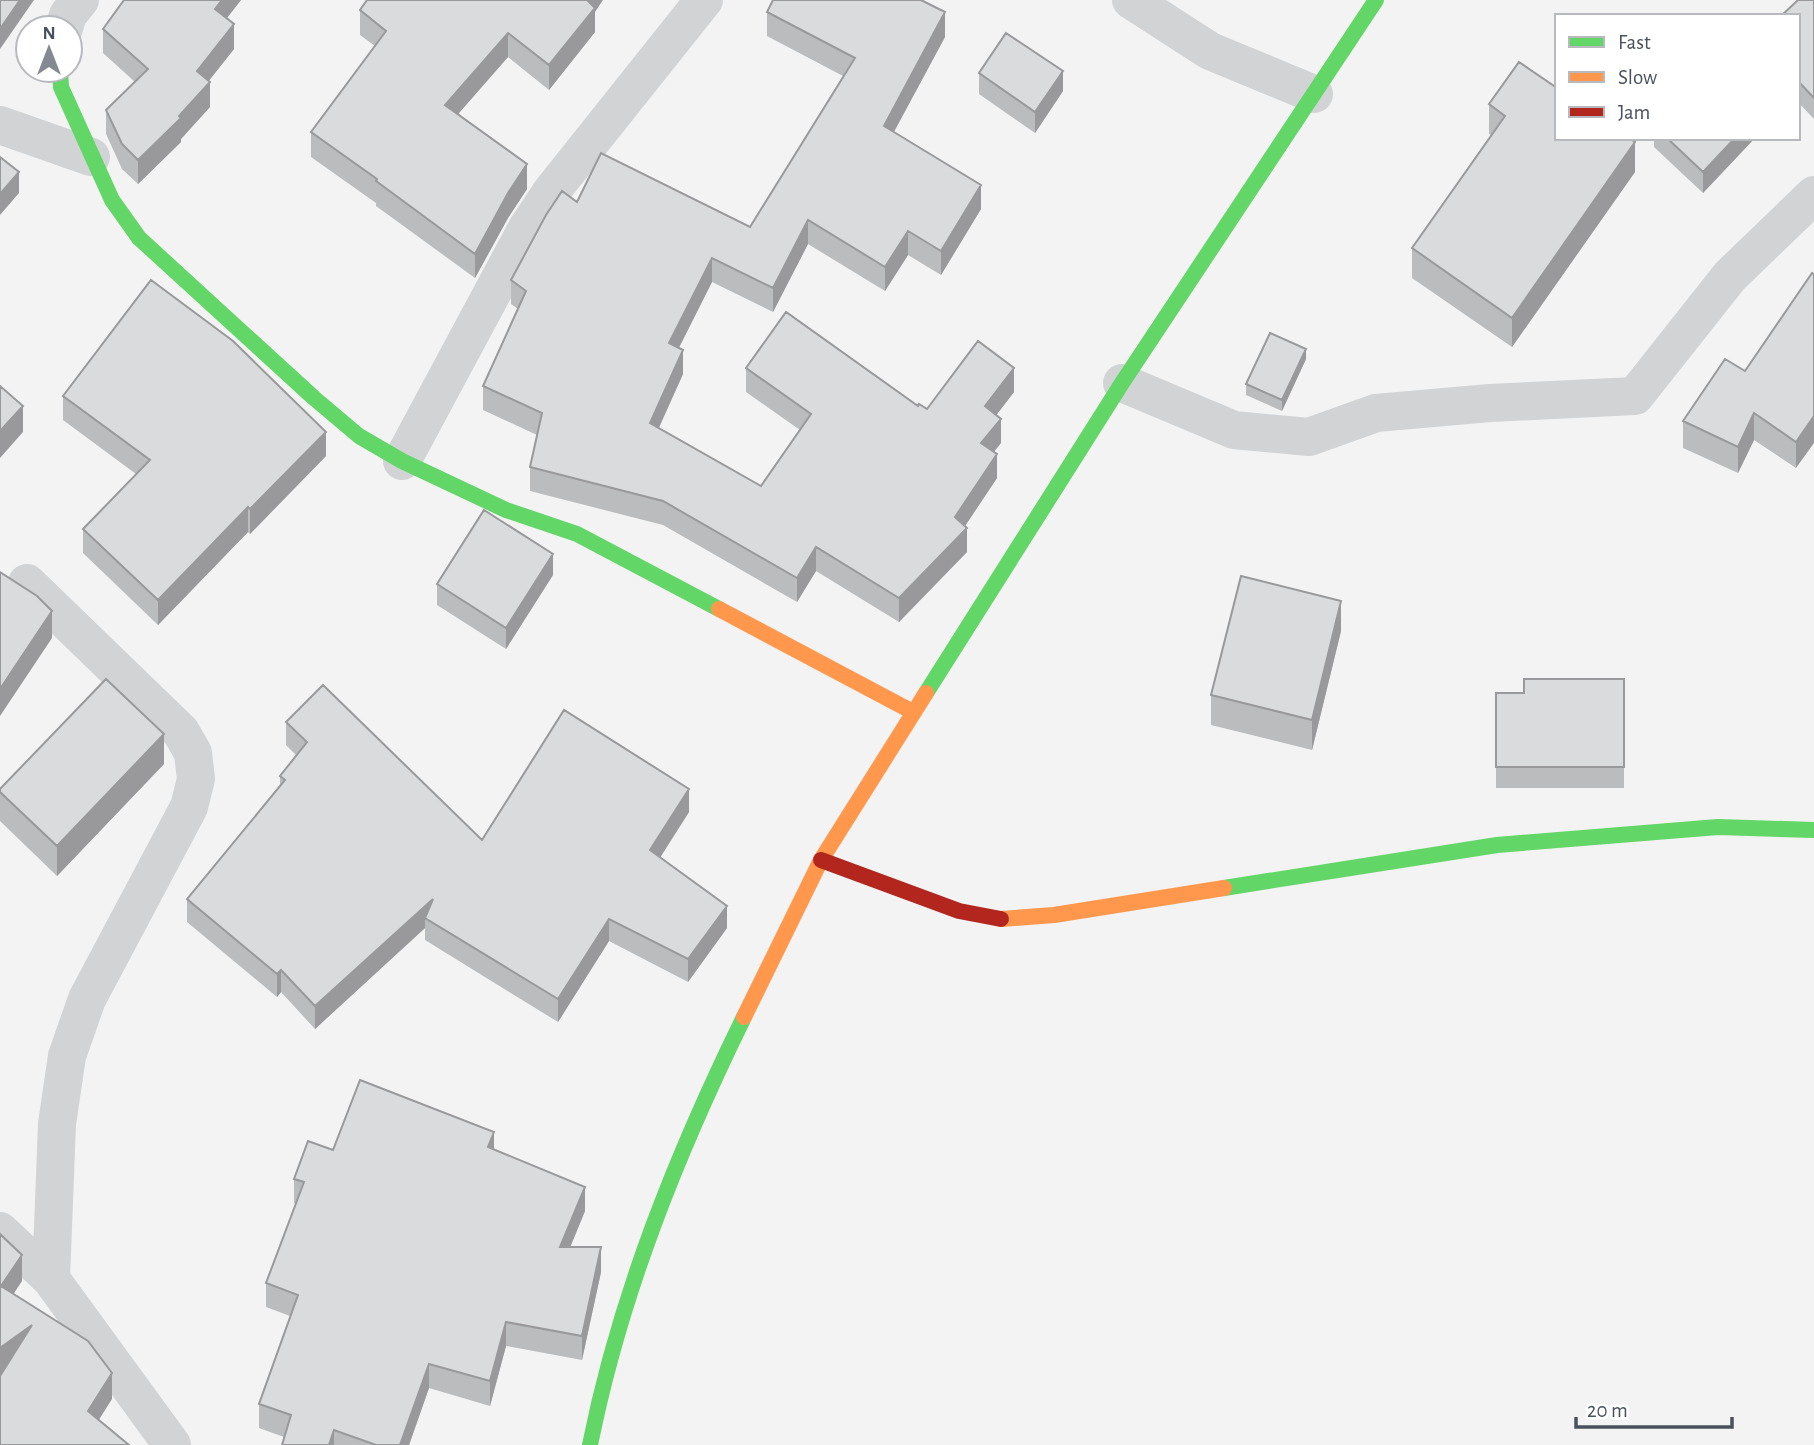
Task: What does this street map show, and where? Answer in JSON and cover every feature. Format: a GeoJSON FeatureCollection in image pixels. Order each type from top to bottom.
{"type":"FeatureCollection","features":[{"type":"Feature","properties":{"kind":"street"},"geometry":{"type":"LineString","coordinates":[[69,14],[80,0]]}},
{"type":"Feature","properties":{"kind":"street"},"geometry":{"type":"LineString","coordinates":[[402,461],[533,219],[551,192],[704,0]]}},
{"type":"Feature","properties":{"kind":"street"},"geometry":{"type":"LineString","coordinates":[[1130,0],[1210,51],[1314,94]]}},
{"type":"Feature","properties":{"kind":"street"},"geometry":{"type":"LineString","coordinates":[[590,1445],[624,1309],[664,1194],[726,1054],[821,860],[1122,383],[1376,0]]}},
{"type":"Feature","properties":{"kind":"street"},"geometry":{"type":"LineString","coordinates":[[61,84],[112,201],[139,238],[359,436],[402,461],[506,510],[577,534],[913,712]]}},
{"type":"Feature","properties":{"kind":"street"},"geometry":{"type":"LineString","coordinates":[[0,125],[92,157]]}},
{"type":"Feature","properties":{"kind":"street"},"geometry":{"type":"LineString","coordinates":[[1122,383],[1234,430],[1309,438],[1376,413],[1490,403],[1634,396],[1730,276],[1814,195]]}},
{"type":"Feature","properties":{"kind":"street"},"geometry":{"type":"LineString","coordinates":[[27,583],[181,732],[193,753],[196,779],[189,807],[87,999],[67,1056],[57,1124],[51,1279]]}},
{"type":"Feature","properties":{"kind":"street"},"geometry":{"type":"LineString","coordinates":[[821,860],[959,911],[999,919],[1055,915],[1497,845],[1718,827],[1814,830]]}},
{"type":"Feature","properties":{"kind":"street"},"geometry":{"type":"LineString","coordinates":[[0,1231],[51,1279],[172,1445]]}},
{"type":"Feature","properties":{"kind":"building"},"geometry":{"type":"Polygon","coordinates":[[[0,0],[20,0],[0,29],[0,0]]]}},
{"type":"Feature","properties":{"kind":"building"},"geometry":{"type":"Polygon","coordinates":[[[124,0],[222,0],[215,9],[234,24],[197,71],[210,82],[179,116],[181,118],[138,160],[122,144],[106,110],[148,69],[103,29],[124,0]]]}},
{"type":"Feature","properties":{"kind":"building"},"geometry":{"type":"Polygon","coordinates":[[[367,0],[587,0],[595,8],[549,65],[508,33],[445,105],[527,164],[475,254],[311,132],[386,31],[360,10],[367,0]]]}},
{"type":"Feature","properties":{"kind":"building"},"geometry":{"type":"Polygon","coordinates":[[[773,0],[921,0],[945,12],[884,126],[981,185],[941,251],[908,231],[885,267],[808,220],[773,288],[712,258],[669,343],[683,350],[650,423],[761,486],[811,414],[746,368],[786,312],[918,406],[919,404],[927,409],[978,341],[1014,368],[985,406],[1001,419],[981,443],[997,454],[955,517],[967,528],[899,598],[816,547],[797,578],[663,501],[530,467],[542,413],[483,386],[526,291],[511,280],[562,191],[577,202],[601,153],[750,227],[855,58],[767,12],[773,0]]]}},
{"type":"Feature","properties":{"kind":"building"},"geometry":{"type":"Polygon","coordinates":[[[1798,0],[1814,0],[1814,98],[1800,83],[1800,14],[1783,14],[1798,0]]]}},
{"type":"Feature","properties":{"kind":"building"},"geometry":{"type":"Polygon","coordinates":[[[1006,33],[1063,71],[1035,112],[979,73],[1006,33]]]}},
{"type":"Feature","properties":{"kind":"building"},"geometry":{"type":"Polygon","coordinates":[[[1519,62],[1555,87],[1555,140],[1635,142],[1512,318],[1412,248],[1505,116],[1489,104],[1519,62]]]}},
{"type":"Feature","properties":{"kind":"building"},"geometry":{"type":"Polygon","coordinates":[[[1669,140],[1733,140],[1703,172],[1669,140]]]}},
{"type":"Feature","properties":{"kind":"building"},"geometry":{"type":"Polygon","coordinates":[[[0,157],[19,172],[0,194],[0,157]]]}},
{"type":"Feature","properties":{"kind":"building"},"geometry":{"type":"Polygon","coordinates":[[[1812,273],[1814,416],[1796,442],[1754,413],[1738,447],[1683,421],[1725,359],[1745,371],[1812,273]]]}},
{"type":"Feature","properties":{"kind":"building"},"geometry":{"type":"Polygon","coordinates":[[[151,280],[233,341],[326,432],[250,509],[248,507],[158,600],[83,529],[150,460],[63,396],[151,280]]]}},
{"type":"Feature","properties":{"kind":"building"},"geometry":{"type":"Polygon","coordinates":[[[1270,333],[1306,349],[1282,400],[1246,384],[1270,333]]]}},
{"type":"Feature","properties":{"kind":"building"},"geometry":{"type":"Polygon","coordinates":[[[0,386],[23,406],[0,431],[0,386]]]}},
{"type":"Feature","properties":{"kind":"building"},"geometry":{"type":"Polygon","coordinates":[[[484,510],[553,554],[506,628],[437,584],[484,510]]]}},
{"type":"Feature","properties":{"kind":"building"},"geometry":{"type":"Polygon","coordinates":[[[0,572],[37,596],[52,611],[0,689],[0,572]]]}},
{"type":"Feature","properties":{"kind":"building"},"geometry":{"type":"Polygon","coordinates":[[[1241,576],[1341,601],[1312,720],[1211,695],[1241,576]]]}},
{"type":"Feature","properties":{"kind":"building"},"geometry":{"type":"Polygon","coordinates":[[[106,679],[164,734],[57,846],[0,792],[0,789],[106,679]]]}},
{"type":"Feature","properties":{"kind":"building"},"geometry":{"type":"Polygon","coordinates":[[[1524,679],[1624,679],[1624,767],[1496,767],[1496,693],[1524,693],[1524,679]]]}},
{"type":"Feature","properties":{"kind":"building"},"geometry":{"type":"Polygon","coordinates":[[[323,685],[482,840],[564,710],[689,789],[650,850],[727,906],[688,959],[609,919],[558,999],[425,918],[433,899],[315,1006],[281,970],[277,974],[187,899],[285,780],[280,776],[307,742],[286,722],[323,685]]]}},
{"type":"Feature","properties":{"kind":"building"},"geometry":{"type":"Polygon","coordinates":[[[360,1080],[494,1132],[488,1147],[585,1187],[560,1247],[601,1247],[582,1336],[506,1322],[490,1381],[429,1364],[400,1445],[376,1445],[334,1430],[329,1445],[282,1445],[291,1415],[259,1404],[298,1295],[266,1283],[304,1182],[294,1179],[308,1141],[333,1150],[360,1080]]]}},
{"type":"Feature","properties":{"kind":"building"},"geometry":{"type":"Polygon","coordinates":[[[0,1234],[22,1255],[1,1286],[88,1341],[112,1373],[88,1411],[129,1445],[0,1445],[0,1376],[32,1325],[0,1348],[0,1234]]]}},
{"type":"Feature","properties":{"kind":"traffic: fast"},"geometry":{"type":"LineString","coordinates":[[926,693],[1122,383],[1376,0]]}},
{"type":"Feature","properties":{"kind":"traffic: fast"},"geometry":{"type":"LineString","coordinates":[[61,84],[112,200],[139,238],[359,436],[402,461],[506,510],[577,534],[719,609]]}},
{"type":"Feature","properties":{"kind":"traffic: fast"},"geometry":{"type":"LineString","coordinates":[[1224,888],[1497,845],[1718,827],[1814,830]]}},
{"type":"Feature","properties":{"kind":"traffic: fast"},"geometry":{"type":"LineString","coordinates":[[590,1445],[617,1334],[653,1226],[696,1121],[744,1017]]}},
{"type":"Feature","properties":{"kind":"traffic: slow"},"geometry":{"type":"LineString","coordinates":[[719,609],[913,712]]}},
{"type":"Feature","properties":{"kind":"traffic: slow"},"geometry":{"type":"LineString","coordinates":[[744,1017],[821,860],[926,693]]}},
{"type":"Feature","properties":{"kind":"traffic: slow"},"geometry":{"type":"LineString","coordinates":[[1001,919],[1054,915],[1224,888]]}},
{"type":"Feature","properties":{"kind":"traffic: jam"},"geometry":{"type":"LineString","coordinates":[[821,860],[959,911],[1001,919]]}}]}
